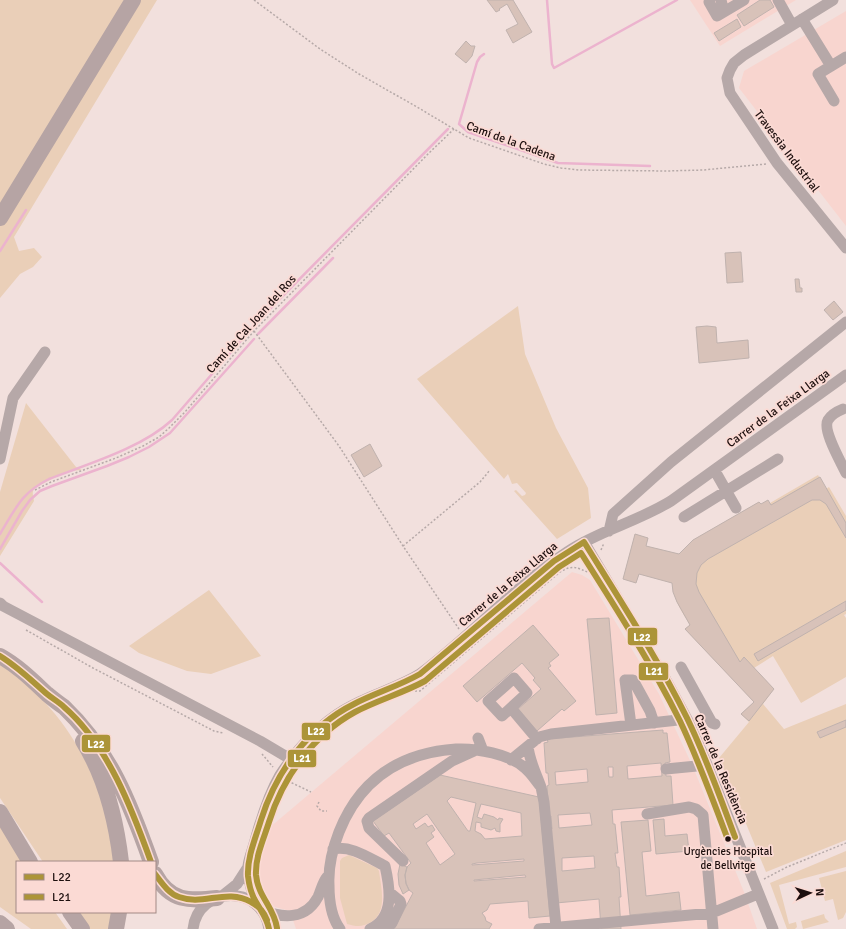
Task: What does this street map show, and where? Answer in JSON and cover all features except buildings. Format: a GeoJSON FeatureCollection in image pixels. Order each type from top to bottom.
{"type":"FeatureCollection","features":[{"type":"Feature","properties":{"kind":"highway"},"geometry":{"type":"LineString","coordinates":[[102,50],[128,0]]}},
{"type":"Feature","properties":{"kind":"highway"},"geometry":{"type":"LineString","coordinates":[[0,218],[133,0]]}},
{"type":"Feature","properties":{"kind":"highway"},"geometry":{"type":"LineString","coordinates":[[0,656],[19,669],[72,716],[104,755],[118,779],[130,806],[151,861]]}},
{"type":"Feature","properties":{"kind":"highway"},"geometry":{"type":"LineString","coordinates":[[49,695],[74,727],[101,777],[113,811],[121,861]]}},
{"type":"Feature","properties":{"kind":"highway"},"geometry":{"type":"LineString","coordinates":[[0,812],[30,861]]}},
{"type":"Feature","properties":{"kind":"highway"},"geometry":{"type":"LineString","coordinates":[[156,875],[164,887],[177,897],[196,900],[220,897]]}},
{"type":"Feature","properties":{"kind":"highway"},"geometry":{"type":"LineString","coordinates":[[62,913],[73,929]]}},
{"type":"Feature","properties":{"kind":"highway"},"geometry":{"type":"LineString","coordinates":[[71,913],[82,929]]}},
{"type":"Feature","properties":{"kind":"highway"},"geometry":{"type":"LineString","coordinates":[[116,929],[119,913]]}},
{"type":"Feature","properties":{"kind":"highway"},"geometry":{"type":"LineString","coordinates":[[0,923],[7,929]]}},
{"type":"Feature","properties":{"kind":"street"},"geometry":{"type":"LineString","coordinates":[[710,0],[709,2],[717,16],[744,0]]}},
{"type":"Feature","properties":{"kind":"street"},"geometry":{"type":"LineString","coordinates":[[721,0],[724,12]]}},
{"type":"Feature","properties":{"kind":"street"},"geometry":{"type":"LineString","coordinates":[[778,0],[831,66]]}},
{"type":"Feature","properties":{"kind":"street"},"geometry":{"type":"LineString","coordinates":[[797,22],[833,0]]}},
{"type":"Feature","properties":{"kind":"street","name":"Travessia Industrial"},"geometry":{"type":"LineString","coordinates":[[797,22],[744,54],[734,63],[728,78],[730,94],[777,163],[846,248]]}},
{"type":"Feature","properties":{"kind":"street"},"geometry":{"type":"LineString","coordinates":[[834,102],[818,74],[846,57]]}},
{"type":"Feature","properties":{"kind":"street"},"geometry":{"type":"LineString","coordinates":[[609,530],[613,514],[671,462],[779,374],[846,322]]}},
{"type":"Feature","properties":{"kind":"street"},"geometry":{"type":"LineString","coordinates":[[0,459],[13,398],[45,352]]}},
{"type":"Feature","properties":{"kind":"street","name":"Carrer de la Feixa Llarga"},"geometry":{"type":"LineString","coordinates":[[193,929],[193,924],[204,906],[220,897],[236,884],[248,867],[263,814],[280,775],[316,732],[342,711],[359,702],[400,686],[428,669],[554,561],[584,542],[657,510],[846,375]]}},
{"type":"Feature","properties":{"kind":"street"},"geometry":{"type":"LineString","coordinates":[[843,408],[828,420],[827,425],[829,436],[846,473]]}},
{"type":"Feature","properties":{"kind":"street"},"geometry":{"type":"LineString","coordinates":[[684,517],[778,459]]}},
{"type":"Feature","properties":{"kind":"street"},"geometry":{"type":"LineString","coordinates":[[715,470],[736,508]]}},
{"type":"Feature","properties":{"kind":"street","name":"Carrer de la Residència"},"geometry":{"type":"LineString","coordinates":[[584,542],[665,678],[687,719],[773,929]]}},
{"type":"Feature","properties":{"kind":"street"},"geometry":{"type":"LineString","coordinates":[[0,603],[3,606],[260,741],[292,760]]}},
{"type":"Feature","properties":{"kind":"street"},"geometry":{"type":"LineString","coordinates":[[681,667],[712,723],[715,724]]}},
{"type":"Feature","properties":{"kind":"street"},"geometry":{"type":"LineString","coordinates":[[631,725],[625,680],[633,680],[650,711],[654,723]]}},
{"type":"Feature","properties":{"kind":"street"},"geometry":{"type":"LineString","coordinates":[[511,708],[537,739]]}},
{"type":"Feature","properties":{"kind":"street"},"geometry":{"type":"LineString","coordinates":[[511,760],[539,737],[551,734],[687,719]]}},
{"type":"Feature","properties":{"kind":"street"},"geometry":{"type":"LineString","coordinates":[[478,738],[481,750]]}},
{"type":"Feature","properties":{"kind":"street"},"geometry":{"type":"LineString","coordinates":[[528,746],[528,756],[534,765],[541,786],[544,802],[556,927]]}},
{"type":"Feature","properties":{"kind":"street"},"geometry":{"type":"LineString","coordinates":[[331,929],[339,929],[332,912],[329,896],[328,875],[333,849],[344,822],[358,796],[372,781],[388,769],[403,761],[434,752],[462,749],[481,750],[511,760],[525,768],[541,786]]}},
{"type":"Feature","properties":{"kind":"street"},"geometry":{"type":"LineString","coordinates":[[403,861],[369,828],[367,821],[368,818],[452,761],[481,750]]}},
{"type":"Feature","properties":{"kind":"street"},"geometry":{"type":"LineString","coordinates":[[666,769],[707,765]]}},
{"type":"Feature","properties":{"kind":"street"},"geometry":{"type":"LineString","coordinates":[[646,814],[689,807],[696,809],[703,815],[713,929]]}},
{"type":"Feature","properties":{"kind":"street"},"geometry":{"type":"LineString","coordinates":[[333,849],[340,847],[351,850],[385,866],[389,892],[388,907],[381,923],[370,929]]}},
{"type":"Feature","properties":{"kind":"street","name":"Carrer de la Feixa Llarga"},"geometry":{"type":"LineString","coordinates":[[248,867],[250,884],[260,908],[266,916],[269,929]]}},
{"type":"Feature","properties":{"kind":"street"},"geometry":{"type":"LineString","coordinates":[[220,897],[233,895],[243,897],[273,914],[288,916],[298,914],[305,911],[317,898],[328,875]]}},
{"type":"Feature","properties":{"kind":"street"},"geometry":{"type":"LineString","coordinates":[[386,929],[392,923],[401,904],[400,901],[389,892]]}},
{"type":"Feature","properties":{"kind":"street"},"geometry":{"type":"LineString","coordinates":[[539,929],[712,913],[758,894]]}},
{"type":"Feature","properties":{"kind":"path","name":"Camí de la Cadena"},"geometry":{"type":"LineString","coordinates":[[254,0],[320,49],[359,74],[469,138],[544,164],[566,169],[587,170],[703,170],[777,163]]}},
{"type":"Feature","properties":{"kind":"path","name":"Camí de Cal Joan del Ros"},"geometry":{"type":"LineString","coordinates":[[35,490],[76,472],[116,458],[159,437],[185,412],[254,331],[454,129]]}},
{"type":"Feature","properties":{"kind":"path"},"geometry":{"type":"LineString","coordinates":[[254,331],[339,446],[403,546],[465,637]]}},
{"type":"Feature","properties":{"kind":"path"},"geometry":{"type":"LineString","coordinates":[[403,546],[480,482],[490,470]]}},
{"type":"Feature","properties":{"kind":"path","name":"Carrer de la Feixa Llarga"},"geometry":{"type":"LineString","coordinates":[[415,690],[420,690],[560,572],[567,568],[575,567],[593,573]]}},
{"type":"Feature","properties":{"kind":"path"},"geometry":{"type":"LineString","coordinates":[[20,627],[93,668],[214,731],[227,735]]}},
{"type":"Feature","properties":{"kind":"path"},"geometry":{"type":"LineString","coordinates":[[260,752],[276,772]]}},
{"type":"Feature","properties":{"kind":"path"},"geometry":{"type":"LineString","coordinates":[[279,803],[285,793],[288,781],[311,792]]}},
{"type":"Feature","properties":{"kind":"path"},"geometry":{"type":"LineString","coordinates":[[319,802],[318,809],[321,811],[327,811]]}},
{"type":"Feature","properties":{"kind":"path"},"geometry":{"type":"LineString","coordinates":[[764,879],[786,867],[846,843]]}},
{"type":"Feature","properties":{"kind":"shaded area"},"geometry":{"type":"Polygon","coordinates":[[[0,0],[157,0],[14,237],[19,251],[34,248],[42,257],[33,267],[20,274],[0,298],[0,0]]]}},
{"type":"Feature","properties":{"kind":"shaded area"},"geometry":{"type":"Polygon","coordinates":[[[690,0],[796,0],[720,46],[690,0]]]}},
{"type":"Feature","properties":{"kind":"shaded area"},"geometry":{"type":"Polygon","coordinates":[[[846,11],[846,226],[739,88],[744,71],[846,11]]]}},
{"type":"Feature","properties":{"kind":"shaded area"},"geometry":{"type":"Polygon","coordinates":[[[518,306],[525,354],[556,428],[588,488],[591,518],[557,539],[514,491],[516,490],[522,496],[526,493],[517,483],[512,484],[508,474],[504,479],[417,379],[518,306]]]}},
{"type":"Feature","properties":{"kind":"shaded area"},"geometry":{"type":"Polygon","coordinates":[[[26,403],[76,467],[82,470],[68,471],[36,487],[33,490],[34,501],[0,556],[0,492],[26,403]]]}},
{"type":"Feature","properties":{"kind":"shaded area"},"geometry":{"type":"Polygon","coordinates":[[[818,475],[826,489],[829,487],[846,516],[846,614],[844,615],[846,618],[846,677],[801,703],[773,656],[754,668],[774,689],[763,704],[784,729],[846,704],[846,840],[766,872],[719,758],[749,722],[741,714],[754,702],[685,629],[690,625],[676,600],[672,583],[639,574],[636,583],[623,579],[635,534],[648,538],[646,546],[679,554],[693,540],[759,502],[761,504],[770,503],[818,475]]]}},
{"type":"Feature","properties":{"kind":"shaded area"},"geometry":{"type":"Polygon","coordinates":[[[572,572],[582,575],[590,580],[659,694],[693,767],[744,892],[757,929],[296,929],[290,911],[275,907],[262,896],[256,879],[269,828],[572,572]]]}},
{"type":"Feature","properties":{"kind":"shaded area"},"geometry":{"type":"Polygon","coordinates":[[[209,590],[261,656],[211,674],[187,671],[139,653],[129,646],[209,590]]]}},
{"type":"Feature","properties":{"kind":"shaded area"},"geometry":{"type":"Polygon","coordinates":[[[0,664],[31,689],[45,703],[70,734],[80,751],[104,805],[114,861],[42,861],[0,798],[0,664]]]}},
{"type":"Feature","properties":{"kind":"shaded area"},"geometry":{"type":"Polygon","coordinates":[[[0,823],[22,861],[16,861],[16,913],[56,913],[67,929],[31,929],[0,907],[0,823]]]}},
{"type":"Feature","properties":{"kind":"shaded area"},"geometry":{"type":"Polygon","coordinates":[[[846,851],[846,867],[779,885],[789,924],[796,922],[797,927],[795,929],[787,929],[770,883],[846,851]]]}},
{"type":"Feature","properties":{"kind":"shaded area"},"geometry":{"type":"Polygon","coordinates":[[[349,855],[377,868],[379,871],[382,906],[376,918],[363,926],[347,924],[340,898],[340,861],[342,858],[349,855]]]}},
{"type":"Feature","properties":{"kind":"shaded area"},"geometry":{"type":"Polygon","coordinates":[[[846,871],[846,912],[843,918],[838,920],[833,899],[825,901],[819,878],[846,871]]]}},
{"type":"Feature","properties":{"kind":"shaded area"},"geometry":{"type":"Polygon","coordinates":[[[78,913],[113,913],[110,929],[89,929],[78,913]]]}},
{"type":"Feature","properties":{"kind":"shaded area"},"geometry":{"type":"Polygon","coordinates":[[[824,914],[825,918],[829,922],[803,929],[801,921],[824,914]]]}},
{"type":"Feature","properties":{"kind":"waterway"},"geometry":{"type":"LineString","coordinates":[[547,0],[552,64],[554,68],[677,0]]}},
{"type":"Feature","properties":{"kind":"waterway"},"geometry":{"type":"LineString","coordinates":[[484,54],[477,62],[459,124],[468,132],[558,163],[650,166]]}},
{"type":"Feature","properties":{"kind":"waterway"},"geometry":{"type":"LineString","coordinates":[[0,534],[20,502],[40,484],[49,479],[130,447],[146,439],[172,420],[259,320],[448,129]]}},
{"type":"Feature","properties":{"kind":"waterway"},"geometry":{"type":"LineString","coordinates":[[0,251],[26,210]]}},
{"type":"Feature","properties":{"kind":"waterway"},"geometry":{"type":"LineString","coordinates":[[258,334],[333,258]]}},
{"type":"Feature","properties":{"kind":"waterway"},"geometry":{"type":"LineString","coordinates":[[0,549],[22,511],[30,500],[40,491],[129,457],[149,447],[170,433],[254,339]]}},
{"type":"Feature","properties":{"kind":"waterway"},"geometry":{"type":"LineString","coordinates":[[0,563],[42,602]]}},
{"type":"Feature","properties":{"kind":"transit line","name":"L22"},"geometry":{"type":"LineString","coordinates":[[269,929],[250,889],[248,876],[250,854],[267,802],[275,785],[285,768],[308,738],[322,725],[354,704],[420,674],[554,561],[584,542],[638,629],[687,718],[700,747],[735,837]]}},
{"type":"Feature","properties":{"kind":"transit line","name":"L21"},"geometry":{"type":"LineString","coordinates":[[277,928],[273,914],[257,883],[257,861],[260,848],[282,789],[291,773],[313,745],[340,721],[355,712],[425,681],[559,567],[581,553],[620,615],[669,699],[687,735],[728,840]]}},
{"type":"Feature","properties":{"kind":"transit line","name":"L22"},"geometry":{"type":"LineString","coordinates":[[0,656],[19,669],[80,722],[106,759],[117,779],[136,821],[151,861]]}},
{"type":"Feature","properties":{"kind":"transit line","name":"L22"},"geometry":{"type":"LineString","coordinates":[[156,875],[168,890],[179,897],[197,900],[224,897],[242,898],[259,907],[267,920]]}},
{"type":"Feature","properties":{"kind":"place","name":"Urgències Hospital de Bellvitge"},"geometry":{"type":"Point","coordinates":[728,839]}}]}
